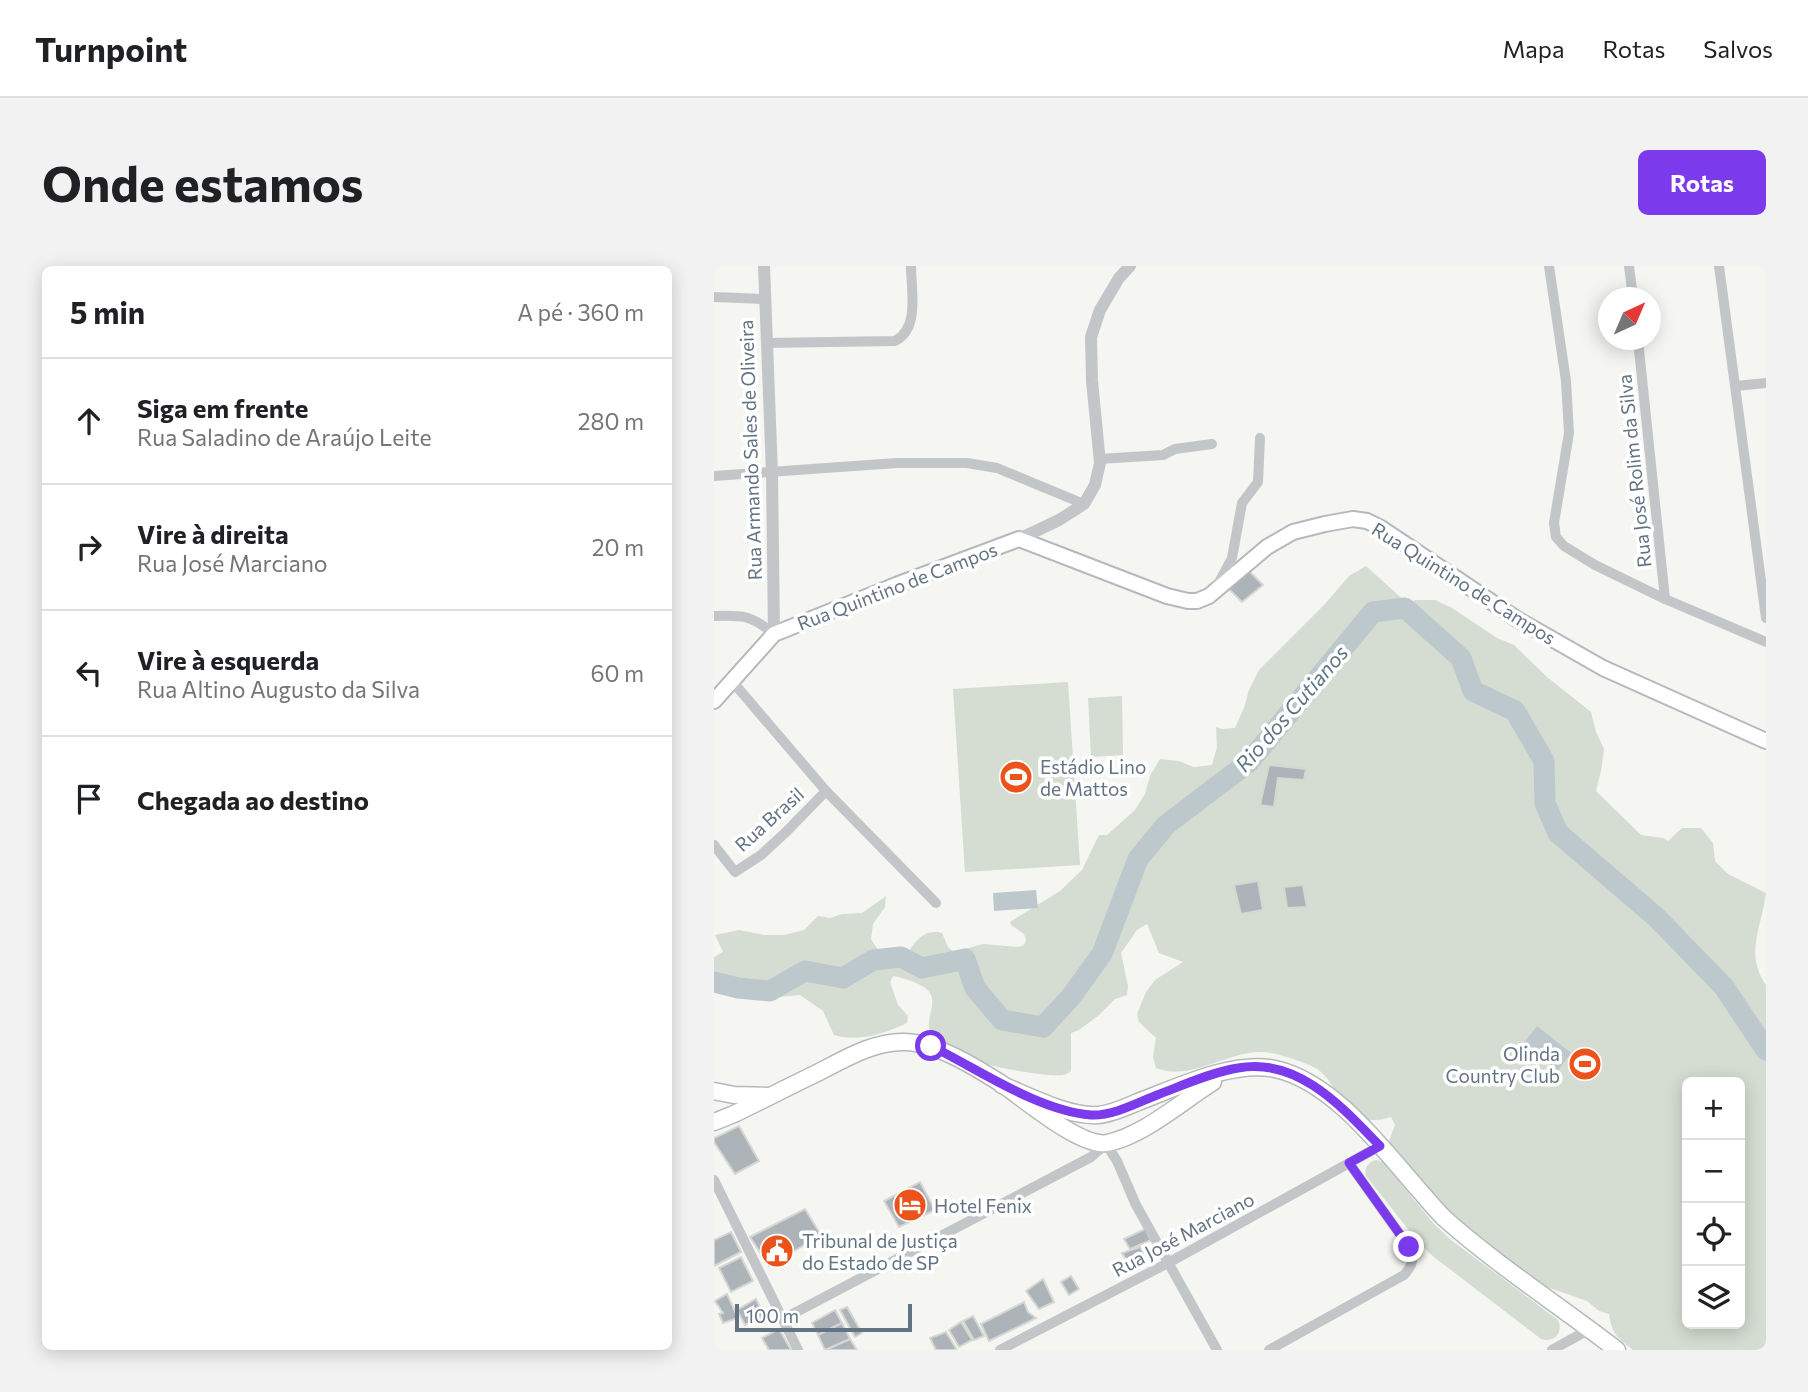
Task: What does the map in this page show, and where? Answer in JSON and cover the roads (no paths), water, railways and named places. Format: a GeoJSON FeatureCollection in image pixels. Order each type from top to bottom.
{"type":"FeatureCollection","features":[{"type":"Feature","properties":{"kind":"main road","name":"Rua Quintino de Campos"},"geometry":{"type":"LineString","coordinates":[[774,634],[1019,539],[1167,596],[1197,601],[1209,596],[1282,537],[1353,519],[1367,521],[1381,528],[1517,619],[1603,668],[1766,741]]}},
{"type":"Feature","properties":{"kind":"main road"},"geometry":{"type":"LineString","coordinates":[[714,701],[774,634]]}},
{"type":"Feature","properties":{"kind":"main road"},"geometry":{"type":"LineString","coordinates":[[714,1122],[877,1045],[904,1042],[931,1046],[1002,1084],[1055,1107],[1096,1115],[1124,1108],[1235,1068],[1249,1066],[1275,1069],[1297,1075],[1337,1102],[1442,1216],[1617,1350]]}},
{"type":"Feature","properties":{"kind":"main road"},"geometry":{"type":"LineString","coordinates":[[1002,1084],[1040,1112],[1088,1140],[1106,1144],[1144,1129],[1235,1068]]}},
{"type":"Feature","properties":{"kind":"main road"},"geometry":{"type":"LineString","coordinates":[[714,1091],[734,1095],[771,1096]]}},
{"type":"Feature","properties":{"kind":"main road"},"geometry":{"type":"LineString","coordinates":[[1088,1140],[1085,1126],[1096,1115]]}},
{"type":"Feature","properties":{"kind":"main road"},"geometry":{"type":"LineString","coordinates":[[1096,1115],[1107,1128],[1106,1144]]}},
{"type":"Feature","properties":{"kind":"street","name":"Rua Armando Sales de Oliveira"},"geometry":{"type":"LineString","coordinates":[[764,266],[772,473],[774,634]]}},
{"type":"Feature","properties":{"kind":"street"},"geometry":{"type":"LineString","coordinates":[[766,343],[895,341],[904,337],[909,328],[912,309],[911,266]]}},
{"type":"Feature","properties":{"kind":"street"},"geometry":{"type":"LineString","coordinates":[[1019,539],[1059,520],[1084,504],[1095,485],[1099,459],[1091,337],[1100,310],[1119,278],[1130,266]]}},
{"type":"Feature","properties":{"kind":"street"},"geometry":{"type":"LineString","coordinates":[[1549,266],[1566,381],[1569,433],[1554,523],[1556,537],[1564,546],[1595,565],[1665,599],[1766,642]]}},
{"type":"Feature","properties":{"kind":"street"},"geometry":{"type":"LineString","coordinates":[[1629,266],[1632,287]]}},
{"type":"Feature","properties":{"kind":"street"},"geometry":{"type":"LineString","coordinates":[[1719,266],[1766,618]]}},
{"type":"Feature","properties":{"kind":"street"},"geometry":{"type":"LineString","coordinates":[[714,297],[765,299]]}},
{"type":"Feature","properties":{"kind":"street","name":"Rua José Rolim da Silva"},"geometry":{"type":"LineString","coordinates":[[1639,350],[1665,599]]}},
{"type":"Feature","properties":{"kind":"street"},"geometry":{"type":"LineString","coordinates":[[1736,386],[1766,383]]}},
{"type":"Feature","properties":{"kind":"street"},"geometry":{"type":"LineString","coordinates":[[1209,596],[1220,582],[1232,558],[1242,503],[1258,482],[1260,439]]}},
{"type":"Feature","properties":{"kind":"street"},"geometry":{"type":"LineString","coordinates":[[1099,459],[1163,456],[1175,449],[1212,444]]}},
{"type":"Feature","properties":{"kind":"street"},"geometry":{"type":"LineString","coordinates":[[714,476],[897,463],[967,463],[997,468],[1084,504]]}},
{"type":"Feature","properties":{"kind":"street"},"geometry":{"type":"LineString","coordinates":[[714,617],[749,617],[774,634]]}},
{"type":"Feature","properties":{"kind":"street"},"geometry":{"type":"LineString","coordinates":[[732,681],[826,791],[936,903]]}},
{"type":"Feature","properties":{"kind":"street","name":"Rua Brasil"},"geometry":{"type":"LineString","coordinates":[[714,845],[735,872],[761,855],[826,791]]}},
{"type":"Feature","properties":{"kind":"street"},"geometry":{"type":"LineString","coordinates":[[1071,1167],[1088,1140]]}},
{"type":"Feature","properties":{"kind":"street"},"geometry":{"type":"LineString","coordinates":[[783,1318],[1091,1157],[1106,1144],[1136,1205],[1217,1350]]}},
{"type":"Feature","properties":{"kind":"street","name":"Rua José Marciano"},"geometry":{"type":"LineString","coordinates":[[1000,1350],[1168,1263],[1380,1146]]}},
{"type":"Feature","properties":{"kind":"street"},"geometry":{"type":"LineString","coordinates":[[1269,1350],[1405,1275],[1411,1267],[1414,1258],[1409,1247],[1349,1163]]}},
{"type":"Feature","properties":{"kind":"street"},"geometry":{"type":"LineString","coordinates":[[714,1180],[799,1350]]}},
{"type":"Feature","properties":{"kind":"street"},"geometry":{"type":"LineString","coordinates":[[1552,1350],[1590,1329]]}},
{"type":"Feature","properties":{"kind":"waterway","name":"Rio dos Cutianos"},"geometry":{"type":"LineString","coordinates":[[714,982],[738,988],[770,991],[805,971],[843,978],[873,960],[901,957],[922,968],[965,959],[975,988],[1002,1020],[1043,1027],[1070,998],[1102,954],[1138,859],[1166,825],[1249,762],[1373,612],[1405,608],[1461,658],[1473,691],[1515,711],[1544,761],[1545,803],[1558,833],[1656,917],[1724,987],[1766,1050]]}},
{"type":"Feature","properties":{"kind":"place","name":"Estádio Lino de Mattos"},"geometry":{"type":"Point","coordinates":[1016,777]}},
{"type":"Feature","properties":{"kind":"place","name":"Olinda Country Club"},"geometry":{"type":"Point","coordinates":[1585,1064]}},
{"type":"Feature","properties":{"kind":"place","name":"Hotel Fenix"},"geometry":{"type":"Point","coordinates":[910,1205]}},
{"type":"Feature","properties":{"kind":"place","name":"Tribunal de Justiça do Estado de SP"},"geometry":{"type":"Point","coordinates":[777,1251]}}]}
